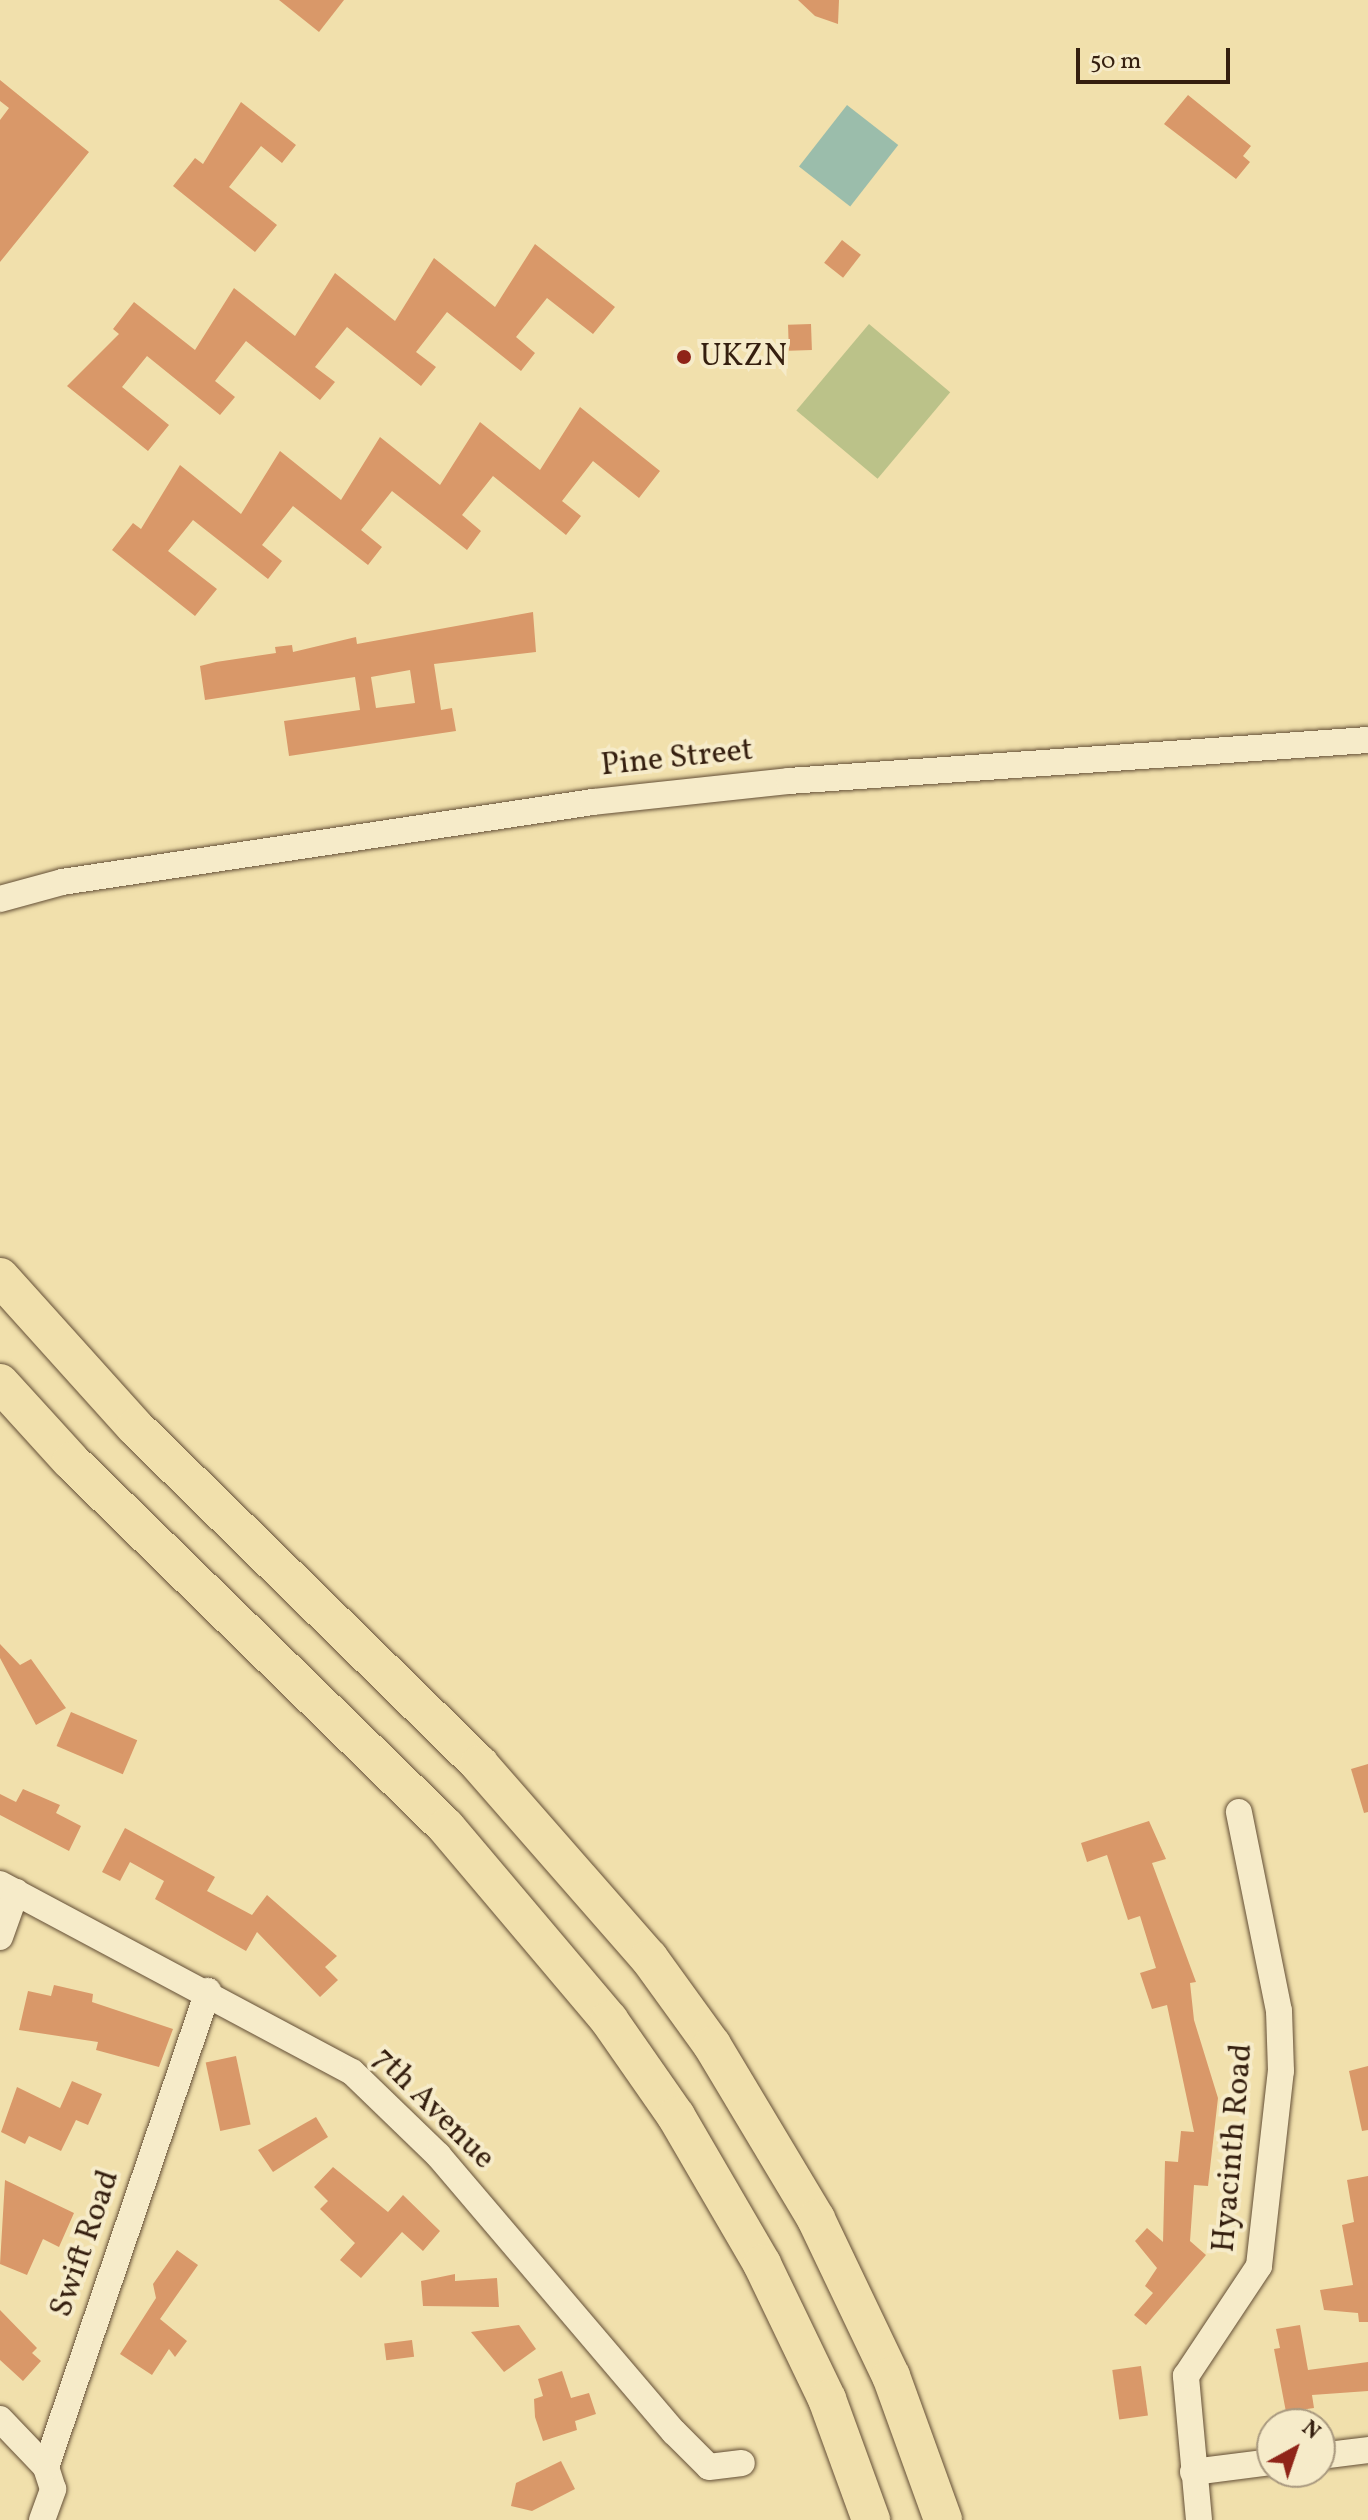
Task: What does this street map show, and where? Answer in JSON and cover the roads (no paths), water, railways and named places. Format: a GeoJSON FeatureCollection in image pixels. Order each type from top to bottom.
{"type":"FeatureCollection","features":[{"type":"Feature","properties":{"kind":"highway"},"geometry":{"type":"LineString","coordinates":[[0,1277],[135,1427],[479,1764],[649,1958],[712,2045],[816,2219],[891,2376],[943,2520]]}},
{"type":"Feature","properties":{"kind":"highway"},"geometry":{"type":"LineString","coordinates":[[0,1383],[71,1461],[446,1827],[609,2020],[691,2141],[762,2264],[827,2399],[871,2520]]}},
{"type":"Feature","properties":{"kind":"street","name":"Pine Street"},"geometry":{"type":"LineString","coordinates":[[0,899],[62,882],[593,802],[789,781],[1368,740]]}},
{"type":"Feature","properties":{"kind":"street","name":"Hyacinth Road"},"geometry":{"type":"LineString","coordinates":[[1199,2520],[1186,2376],[1245,2295],[1259,2266],[1281,2071],[1279,2011],[1239,1812]]}},
{"type":"Feature","properties":{"kind":"street"},"geometry":{"type":"LineString","coordinates":[[0,1937],[8,1888]]}},
{"type":"Feature","properties":{"kind":"street","name":"7th Avenue"},"geometry":{"type":"LineString","coordinates":[[8,1888],[208,1991],[375,2091],[438,2155],[674,2432],[709,2467],[742,2463]]}},
{"type":"Feature","properties":{"kind":"street","name":"Swift Road"},"geometry":{"type":"LineString","coordinates":[[42,2520],[53,2489],[46,2467],[208,1991]]}},
{"type":"Feature","properties":{"kind":"street"},"geometry":{"type":"LineString","coordinates":[[0,2419],[46,2467]]}},
{"type":"Feature","properties":{"kind":"street"},"geometry":{"type":"LineString","coordinates":[[1336,2454],[1368,2450]]}},
{"type":"Feature","properties":{"kind":"street"},"geometry":{"type":"LineString","coordinates":[[1193,2472],[1256,2464]]}},
{"type":"Feature","properties":{"kind":"place","name":"UKZN"},"geometry":{"type":"Point","coordinates":[684,357]}}]}
